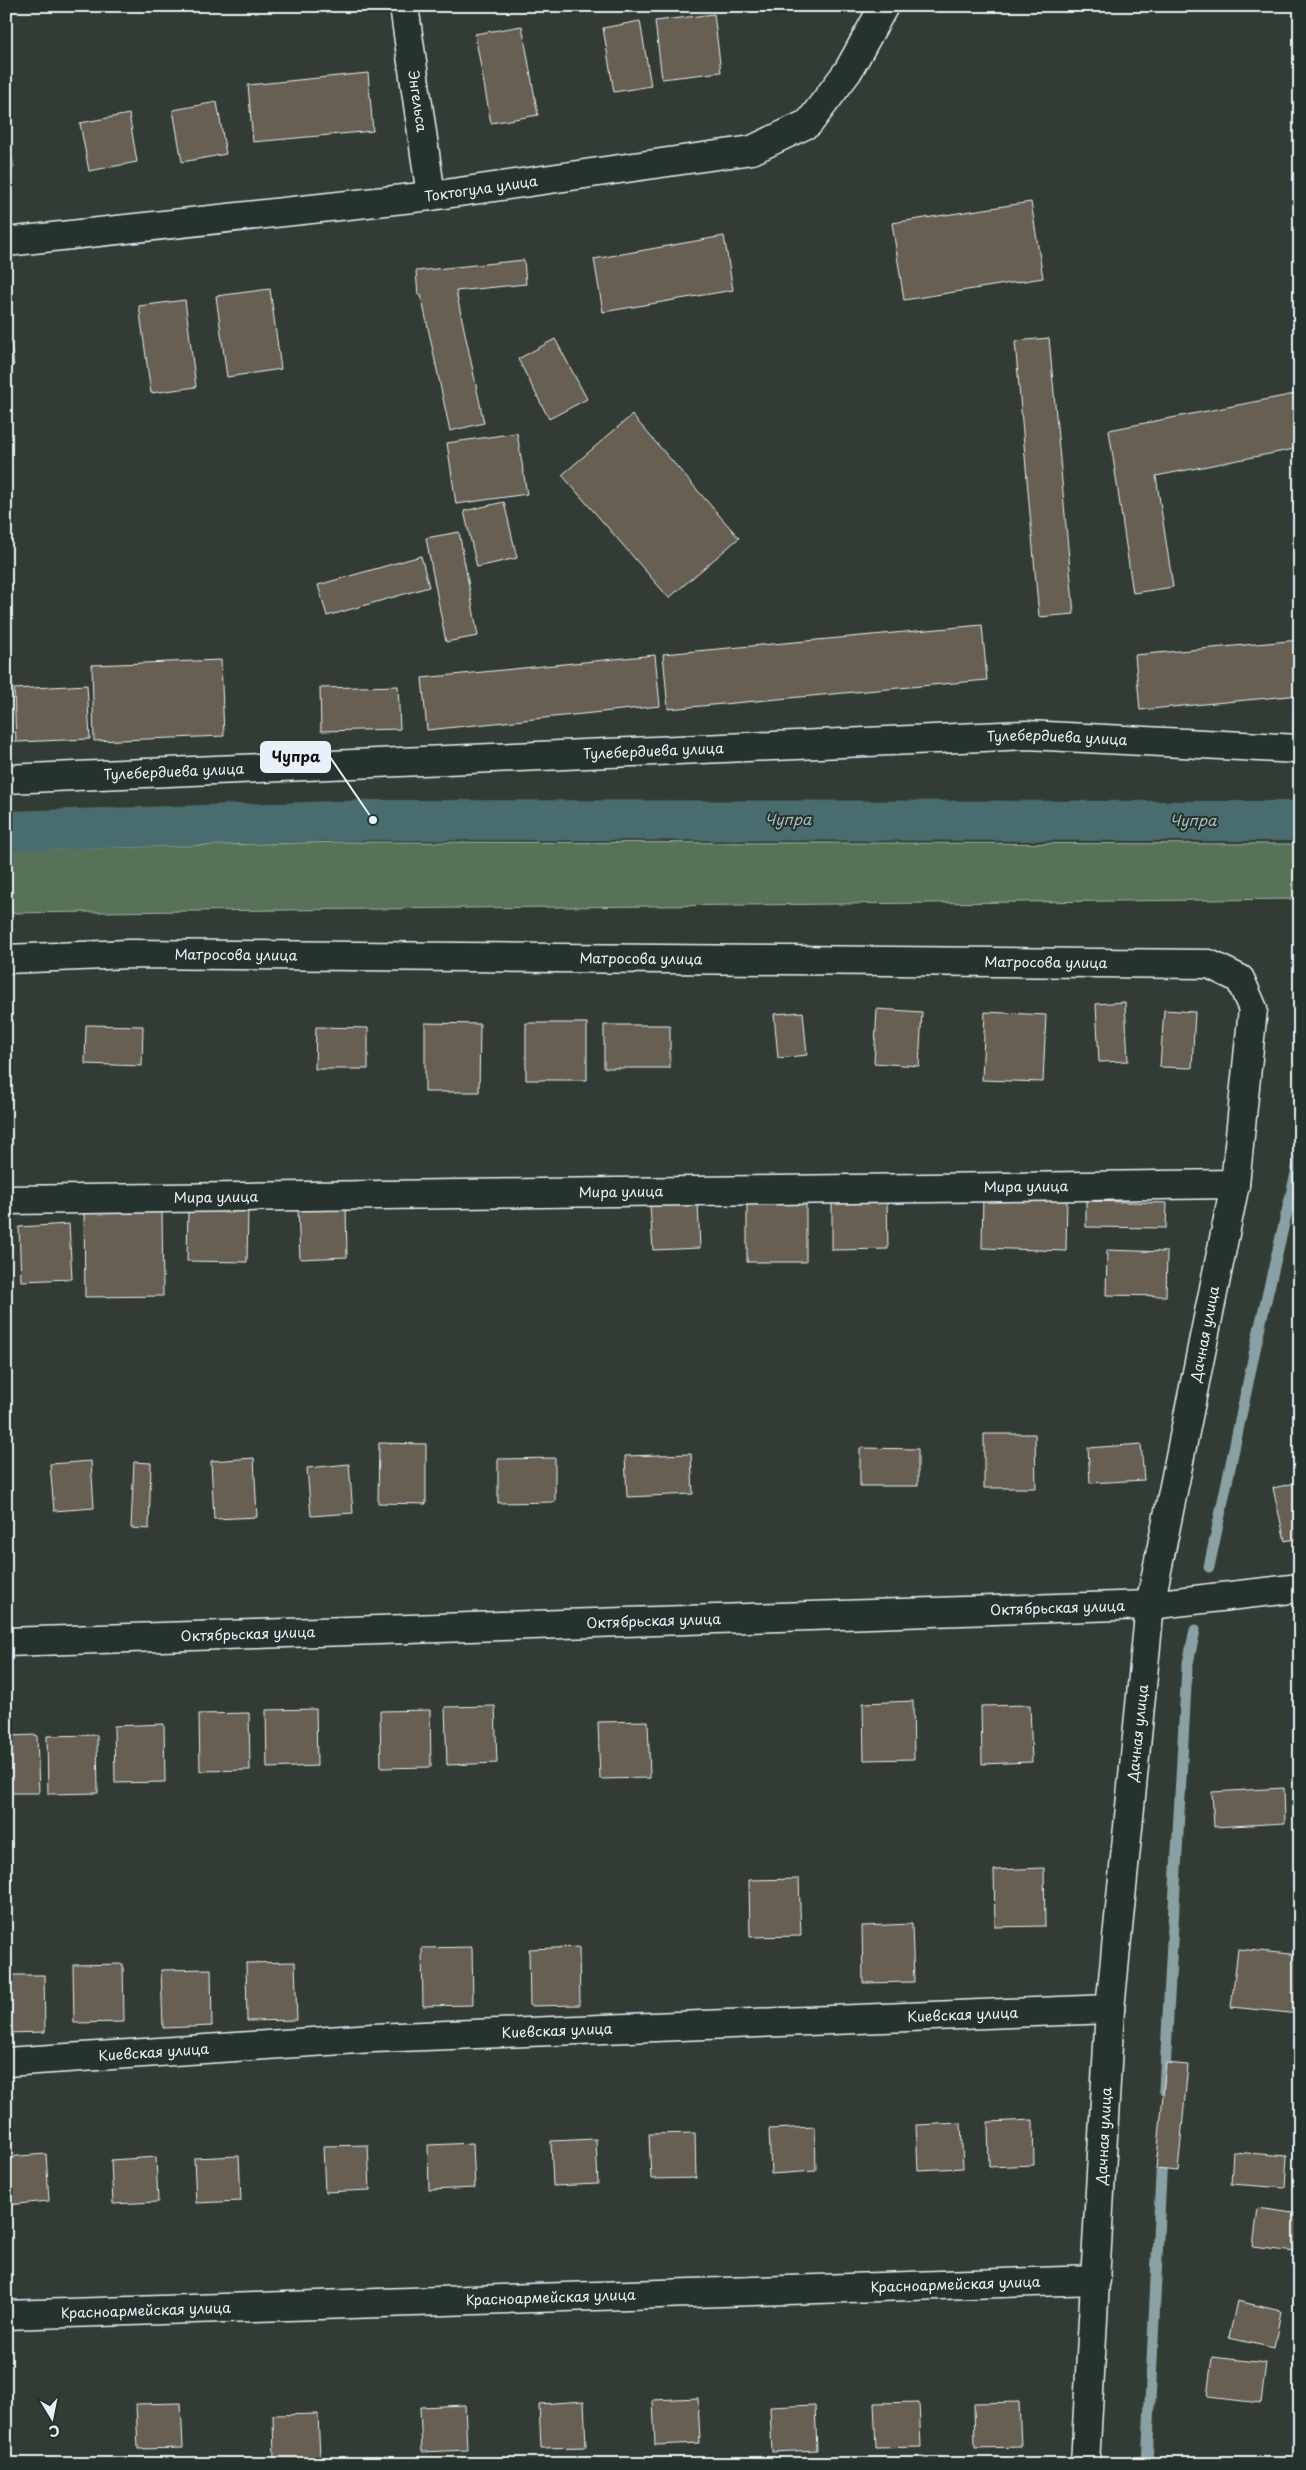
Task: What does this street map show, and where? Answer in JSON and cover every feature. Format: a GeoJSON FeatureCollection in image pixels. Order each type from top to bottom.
{"type":"FeatureCollection","features":[{"type":"Feature","properties":{"kind":"street","name":"Энгельса"},"geometry":{"type":"LineString","coordinates":[[404,6],[430,196]]}},
{"type":"Feature","properties":{"kind":"street","name":"Токтогула улица"},"geometry":{"type":"LineString","coordinates":[[6,242],[430,196],[752,150],[809,123],[848,70],[884,6]]}},
{"type":"Feature","properties":{"kind":"street","name":"Тулебердиева улица"},"geometry":{"type":"LineString","coordinates":[[6,780],[1027,735],[1300,749]]}},
{"type":"Feature","properties":{"kind":"street","name":"Матросова улица"},"geometry":{"type":"LineString","coordinates":[[6,959],[129,954],[1209,964],[1240,979],[1253,1009]]}},
{"type":"Feature","properties":{"kind":"street","name":"Дачная улица"},"geometry":{"type":"LineString","coordinates":[[1085,2464],[1110,2009],[1150,1604],[1235,1184],[1253,1009]]}},
{"type":"Feature","properties":{"kind":"street","name":"Мира улица"},"geometry":{"type":"LineString","coordinates":[[6,1200],[1235,1184]]}},
{"type":"Feature","properties":{"kind":"street","name":"Октябрьская улица"},"geometry":{"type":"LineString","coordinates":[[6,1642],[1150,1604],[1300,1588]]}},
{"type":"Feature","properties":{"kind":"street","name":"Киевская улица"},"geometry":{"type":"LineString","coordinates":[[6,2062],[373,2038],[1110,2009]]}},
{"type":"Feature","properties":{"kind":"street","name":"Красноармейская улица"},"geometry":{"type":"LineString","coordinates":[[6,2315],[1096,2280]]}},
{"type":"Feature","properties":{"kind":"green space"},"geometry":{"type":"Polygon","coordinates":[[[345,842],[1300,844],[1300,899],[6,913],[6,850],[345,842]]]}},
{"type":"Feature","properties":{"kind":"building"},"geometry":{"type":"Polygon","coordinates":[[[714,14],[721,72],[662,79],[655,21],[714,14]]]}},
{"type":"Feature","properties":{"kind":"building"},"geometry":{"type":"Polygon","coordinates":[[[640,21],[651,86],[614,92],[603,28],[640,21]]]}},
{"type":"Feature","properties":{"kind":"building"},"geometry":{"type":"Polygon","coordinates":[[[522,26],[538,115],[491,123],[475,34],[522,26]]]}},
{"type":"Feature","properties":{"kind":"building"},"geometry":{"type":"Polygon","coordinates":[[[368,73],[373,131],[253,142],[248,85],[368,73]]]}},
{"type":"Feature","properties":{"kind":"building"},"geometry":{"type":"Polygon","coordinates":[[[217,102],[226,154],[182,162],[173,110],[217,102]]]}},
{"type":"Feature","properties":{"kind":"building"},"geometry":{"type":"Polygon","coordinates":[[[129,114],[137,162],[89,171],[80,123],[129,114]]]}},
{"type":"Feature","properties":{"kind":"building"},"geometry":{"type":"Polygon","coordinates":[[[6,126],[14,168],[6,169],[6,126]]]}},
{"type":"Feature","properties":{"kind":"building"},"geometry":{"type":"Polygon","coordinates":[[[1031,202],[1043,278],[904,300],[892,223],[1031,202]]]}},
{"type":"Feature","properties":{"kind":"building"},"geometry":{"type":"Polygon","coordinates":[[[724,236],[733,290],[603,312],[594,259],[724,236]]]}},
{"type":"Feature","properties":{"kind":"building"},"geometry":{"type":"Polygon","coordinates":[[[524,260],[526,284],[456,291],[484,423],[450,431],[421,295],[418,295],[416,271],[524,260]]]}},
{"type":"Feature","properties":{"kind":"building"},"geometry":{"type":"Polygon","coordinates":[[[270,289],[281,369],[227,377],[216,296],[270,289]]]}},
{"type":"Feature","properties":{"kind":"building"},"geometry":{"type":"Polygon","coordinates":[[[185,300],[196,387],[151,393],[139,306],[185,300]]]}},
{"type":"Feature","properties":{"kind":"building"},"geometry":{"type":"Polygon","coordinates":[[[6,316],[14,365],[6,366],[6,316]]]}},
{"type":"Feature","properties":{"kind":"building"},"geometry":{"type":"Polygon","coordinates":[[[1049,338],[1074,614],[1039,617],[1015,341],[1049,338]]]}},
{"type":"Feature","properties":{"kind":"building"},"geometry":{"type":"Polygon","coordinates":[[[555,339],[587,399],[549,419],[518,359],[555,339]]]}},
{"type":"Feature","properties":{"kind":"building"},"geometry":{"type":"Polygon","coordinates":[[[1300,393],[1300,448],[1156,476],[1173,587],[1133,593],[1109,430],[1300,393]]]}},
{"type":"Feature","properties":{"kind":"building"},"geometry":{"type":"Polygon","coordinates":[[[632,415],[739,538],[669,598],[562,475],[632,415]]]}},
{"type":"Feature","properties":{"kind":"building"},"geometry":{"type":"Polygon","coordinates":[[[517,433],[527,494],[456,504],[447,443],[517,433]]]}},
{"type":"Feature","properties":{"kind":"building"},"geometry":{"type":"Polygon","coordinates":[[[504,502],[517,558],[477,567],[464,511],[504,502]]]}},
{"type":"Feature","properties":{"kind":"building"},"geometry":{"type":"Polygon","coordinates":[[[459,532],[478,636],[446,642],[426,538],[459,532]]]}},
{"type":"Feature","properties":{"kind":"building"},"geometry":{"type":"Polygon","coordinates":[[[421,556],[429,587],[327,616],[318,585],[421,556]]]}},
{"type":"Feature","properties":{"kind":"building"},"geometry":{"type":"Polygon","coordinates":[[[982,625],[987,680],[668,709],[663,654],[982,625]]]}},
{"type":"Feature","properties":{"kind":"building"},"geometry":{"type":"Polygon","coordinates":[[[1300,640],[1300,695],[1140,710],[1135,655],[1300,640]]]}},
{"type":"Feature","properties":{"kind":"building"},"geometry":{"type":"Polygon","coordinates":[[[655,655],[660,706],[427,730],[422,678],[655,655]]]}},
{"type":"Feature","properties":{"kind":"building"},"geometry":{"type":"Polygon","coordinates":[[[221,660],[224,736],[94,741],[92,665],[221,660]]]}},
{"type":"Feature","properties":{"kind":"building"},"geometry":{"type":"Polygon","coordinates":[[[87,685],[90,739],[16,742],[14,689],[87,685]]]}},
{"type":"Feature","properties":{"kind":"building"},"geometry":{"type":"Polygon","coordinates":[[[398,686],[400,729],[321,731],[320,688],[398,686]]]}},
{"type":"Feature","properties":{"kind":"building"},"geometry":{"type":"Polygon","coordinates":[[[6,695],[8,742],[6,742],[6,695]]]}},
{"type":"Feature","properties":{"kind":"building"},"geometry":{"type":"Polygon","coordinates":[[[1295,698],[1300,698],[1300,730],[1293,730],[1295,698]]]}},
{"type":"Feature","properties":{"kind":"building"},"geometry":{"type":"Polygon","coordinates":[[[1125,1002],[1128,1061],[1099,1062],[1096,1004],[1125,1002]]]}},
{"type":"Feature","properties":{"kind":"building"},"geometry":{"type":"Polygon","coordinates":[[[877,1009],[922,1012],[919,1066],[874,1063],[877,1009]]]}},
{"type":"Feature","properties":{"kind":"building"},"geometry":{"type":"Polygon","coordinates":[[[1164,1010],[1195,1012],[1192,1068],[1160,1067],[1164,1010]]]}},
{"type":"Feature","properties":{"kind":"building"},"geometry":{"type":"Polygon","coordinates":[[[803,1012],[807,1055],[778,1058],[774,1014],[803,1012]]]}},
{"type":"Feature","properties":{"kind":"building"},"geometry":{"type":"Polygon","coordinates":[[[985,1012],[1046,1015],[1043,1082],[982,1080],[985,1012]]]}},
{"type":"Feature","properties":{"kind":"building"},"geometry":{"type":"Polygon","coordinates":[[[425,1023],[480,1024],[479,1092],[425,1092],[425,1023]]]}},
{"type":"Feature","properties":{"kind":"building"},"geometry":{"type":"Polygon","coordinates":[[[526,1023],[587,1023],[587,1080],[526,1080],[526,1023]]]}},
{"type":"Feature","properties":{"kind":"building"},"geometry":{"type":"Polygon","coordinates":[[[86,1025],[143,1026],[142,1066],[85,1064],[86,1025]]]}},
{"type":"Feature","properties":{"kind":"building"},"geometry":{"type":"Polygon","coordinates":[[[604,1025],[670,1025],[670,1068],[604,1068],[604,1025]]]}},
{"type":"Feature","properties":{"kind":"building"},"geometry":{"type":"Polygon","coordinates":[[[316,1027],[368,1028],[368,1069],[315,1069],[316,1027]]]}},
{"type":"Feature","properties":{"kind":"building"},"geometry":{"type":"Polygon","coordinates":[[[983,1194],[1067,1196],[1066,1251],[982,1248],[983,1194]]]}},
{"type":"Feature","properties":{"kind":"building"},"geometry":{"type":"Polygon","coordinates":[[[806,1197],[806,1262],[747,1262],[747,1198],[806,1197]]]}},
{"type":"Feature","properties":{"kind":"building"},"geometry":{"type":"Polygon","coordinates":[[[887,1197],[888,1249],[832,1250],[832,1198],[887,1197]]]}},
{"type":"Feature","properties":{"kind":"building"},"geometry":{"type":"Polygon","coordinates":[[[1086,1201],[1167,1203],[1166,1228],[1086,1227],[1086,1201]]]}},
{"type":"Feature","properties":{"kind":"building"},"geometry":{"type":"Polygon","coordinates":[[[698,1203],[700,1248],[653,1250],[650,1205],[698,1203]]]}},
{"type":"Feature","properties":{"kind":"building"},"geometry":{"type":"Polygon","coordinates":[[[188,1207],[248,1207],[247,1262],[187,1261],[188,1207]]]}},
{"type":"Feature","properties":{"kind":"building"},"geometry":{"type":"Polygon","coordinates":[[[346,1207],[347,1257],[300,1259],[298,1209],[346,1207]]]}},
{"type":"Feature","properties":{"kind":"building"},"geometry":{"type":"Polygon","coordinates":[[[162,1209],[163,1296],[85,1297],[84,1210],[162,1209]]]}},
{"type":"Feature","properties":{"kind":"building"},"geometry":{"type":"Polygon","coordinates":[[[69,1224],[72,1279],[21,1281],[19,1227],[69,1224]]]}},
{"type":"Feature","properties":{"kind":"building"},"geometry":{"type":"Polygon","coordinates":[[[1107,1250],[1167,1252],[1166,1296],[1106,1295],[1107,1250]]]}},
{"type":"Feature","properties":{"kind":"building"},"geometry":{"type":"Polygon","coordinates":[[[984,1434],[1035,1434],[1036,1488],[984,1488],[984,1434]]]}},
{"type":"Feature","properties":{"kind":"building"},"geometry":{"type":"Polygon","coordinates":[[[379,1443],[426,1444],[426,1504],[378,1503],[379,1443]]]}},
{"type":"Feature","properties":{"kind":"building"},"geometry":{"type":"Polygon","coordinates":[[[1141,1444],[1144,1480],[1090,1483],[1088,1448],[1141,1444]]]}},
{"type":"Feature","properties":{"kind":"building"},"geometry":{"type":"Polygon","coordinates":[[[860,1448],[918,1449],[918,1486],[860,1486],[860,1448]]]}},
{"type":"Feature","properties":{"kind":"building"},"geometry":{"type":"Polygon","coordinates":[[[691,1454],[693,1494],[627,1497],[625,1456],[691,1454]]]}},
{"type":"Feature","properties":{"kind":"building"},"geometry":{"type":"Polygon","coordinates":[[[254,1458],[257,1517],[214,1519],[211,1461],[254,1458]]]}},
{"type":"Feature","properties":{"kind":"building"},"geometry":{"type":"Polygon","coordinates":[[[555,1458],[555,1502],[498,1503],[498,1459],[555,1458]]]}},
{"type":"Feature","properties":{"kind":"building"},"geometry":{"type":"Polygon","coordinates":[[[91,1461],[94,1508],[54,1511],[50,1464],[91,1461]]]}},
{"type":"Feature","properties":{"kind":"building"},"geometry":{"type":"Polygon","coordinates":[[[134,1462],[151,1463],[149,1529],[131,1528],[134,1462]]]}},
{"type":"Feature","properties":{"kind":"building"},"geometry":{"type":"Polygon","coordinates":[[[349,1464],[353,1513],[311,1516],[307,1468],[349,1464]]]}},
{"type":"Feature","properties":{"kind":"building"},"geometry":{"type":"Polygon","coordinates":[[[1300,1482],[1300,1538],[1285,1541],[1273,1488],[1300,1482]]]}},
{"type":"Feature","properties":{"kind":"building"},"geometry":{"type":"Polygon","coordinates":[[[913,1701],[914,1759],[864,1760],[863,1703],[913,1701]]]}},
{"type":"Feature","properties":{"kind":"building"},"geometry":{"type":"Polygon","coordinates":[[[1030,1705],[1032,1762],[982,1764],[981,1706],[1030,1705]]]}},
{"type":"Feature","properties":{"kind":"building"},"geometry":{"type":"Polygon","coordinates":[[[495,1706],[497,1763],[447,1765],[445,1707],[495,1706]]]}},
{"type":"Feature","properties":{"kind":"building"},"geometry":{"type":"Polygon","coordinates":[[[316,1709],[317,1766],[267,1768],[266,1710],[316,1709]]]}},
{"type":"Feature","properties":{"kind":"building"},"geometry":{"type":"Polygon","coordinates":[[[430,1710],[431,1767],[381,1768],[380,1711],[430,1710]]]}},
{"type":"Feature","properties":{"kind":"building"},"geometry":{"type":"Polygon","coordinates":[[[249,1713],[250,1770],[200,1771],[199,1714],[249,1713]]]}},
{"type":"Feature","properties":{"kind":"building"},"geometry":{"type":"Polygon","coordinates":[[[648,1721],[650,1778],[600,1779],[598,1722],[648,1721]]]}},
{"type":"Feature","properties":{"kind":"building"},"geometry":{"type":"Polygon","coordinates":[[[164,1724],[165,1782],[115,1783],[114,1726],[164,1724]]]}},
{"type":"Feature","properties":{"kind":"building"},"geometry":{"type":"Polygon","coordinates":[[[37,1735],[39,1793],[6,1793],[6,1736],[37,1735]]]}},
{"type":"Feature","properties":{"kind":"building"},"geometry":{"type":"Polygon","coordinates":[[[97,1735],[98,1793],[48,1794],[47,1736],[97,1735]]]}},
{"type":"Feature","properties":{"kind":"building"},"geometry":{"type":"Polygon","coordinates":[[[1284,1788],[1285,1823],[1214,1827],[1212,1792],[1284,1788]]]}},
{"type":"Feature","properties":{"kind":"building"},"geometry":{"type":"Polygon","coordinates":[[[1044,1868],[1045,1926],[995,1927],[994,1870],[1044,1868]]]}},
{"type":"Feature","properties":{"kind":"building"},"geometry":{"type":"Polygon","coordinates":[[[799,1879],[801,1936],[750,1937],[749,1880],[799,1879]]]}},
{"type":"Feature","properties":{"kind":"building"},"geometry":{"type":"Polygon","coordinates":[[[912,1924],[914,1982],[863,1983],[862,1926],[912,1924]]]}},
{"type":"Feature","properties":{"kind":"building"},"geometry":{"type":"Polygon","coordinates":[[[472,1947],[473,2005],[423,2006],[422,1948],[472,1947]]]}},
{"type":"Feature","properties":{"kind":"building"},"geometry":{"type":"Polygon","coordinates":[[[579,1947],[580,2005],[530,2006],[529,1949],[579,1947]]]}},
{"type":"Feature","properties":{"kind":"building"},"geometry":{"type":"Polygon","coordinates":[[[1238,1949],[1300,1955],[1300,2014],[1231,2007],[1238,1949]]]}},
{"type":"Feature","properties":{"kind":"building"},"geometry":{"type":"Polygon","coordinates":[[[295,1962],[297,2020],[247,2021],[246,1963],[295,1962]]]}},
{"type":"Feature","properties":{"kind":"building"},"geometry":{"type":"Polygon","coordinates":[[[123,1964],[124,2022],[74,2023],[73,1965],[123,1964]]]}},
{"type":"Feature","properties":{"kind":"building"},"geometry":{"type":"Polygon","coordinates":[[[211,1969],[212,2026],[163,2028],[161,1970],[211,1969]]]}},
{"type":"Feature","properties":{"kind":"building"},"geometry":{"type":"Polygon","coordinates":[[[6,1975],[44,1975],[45,2032],[6,2033],[6,1975]]]}},
{"type":"Feature","properties":{"kind":"building"},"geometry":{"type":"Polygon","coordinates":[[[1166,2063],[1188,2065],[1178,2171],[1156,2169],[1166,2063]]]}},
{"type":"Feature","properties":{"kind":"building"},"geometry":{"type":"Polygon","coordinates":[[[1033,2120],[1034,2165],[989,2167],[988,2122],[1033,2120]]]}},
{"type":"Feature","properties":{"kind":"building"},"geometry":{"type":"Polygon","coordinates":[[[961,2123],[963,2168],[918,2170],[916,2125],[961,2123]]]}},
{"type":"Feature","properties":{"kind":"building"},"geometry":{"type":"Polygon","coordinates":[[[815,2127],[816,2171],[771,2174],[769,2129],[815,2127]]]}},
{"type":"Feature","properties":{"kind":"building"},"geometry":{"type":"Polygon","coordinates":[[[695,2133],[696,2178],[651,2179],[649,2134],[695,2133]]]}},
{"type":"Feature","properties":{"kind":"building"},"geometry":{"type":"Polygon","coordinates":[[[596,2139],[598,2184],[553,2186],[551,2141],[596,2139]]]}},
{"type":"Feature","properties":{"kind":"building"},"geometry":{"type":"Polygon","coordinates":[[[473,2143],[475,2188],[429,2190],[428,2145],[473,2143]]]}},
{"type":"Feature","properties":{"kind":"building"},"geometry":{"type":"Polygon","coordinates":[[[368,2145],[370,2190],[325,2192],[323,2146],[368,2145]]]}},
{"type":"Feature","properties":{"kind":"building"},"geometry":{"type":"Polygon","coordinates":[[[1233,2152],[1287,2156],[1285,2188],[1231,2184],[1233,2152]]]}},
{"type":"Feature","properties":{"kind":"building"},"geometry":{"type":"Polygon","coordinates":[[[46,2154],[49,2201],[6,2205],[6,2157],[46,2154]]]}},
{"type":"Feature","properties":{"kind":"building"},"geometry":{"type":"Polygon","coordinates":[[[239,2156],[241,2201],[196,2203],[194,2158],[239,2156]]]}},
{"type":"Feature","properties":{"kind":"building"},"geometry":{"type":"Polygon","coordinates":[[[156,2157],[158,2202],[113,2204],[111,2160],[156,2157]]]}},
{"type":"Feature","properties":{"kind":"building"},"geometry":{"type":"Polygon","coordinates":[[[1258,2208],[1300,2214],[1295,2252],[1253,2247],[1258,2208]]]}},
{"type":"Feature","properties":{"kind":"building"},"geometry":{"type":"Polygon","coordinates":[[[1237,2301],[1281,2311],[1274,2348],[1229,2338],[1237,2301]]]}},
{"type":"Feature","properties":{"kind":"building"},"geometry":{"type":"Polygon","coordinates":[[[1212,2357],[1266,2363],[1261,2403],[1207,2397],[1212,2357]]]}},
{"type":"Feature","properties":{"kind":"building"},"geometry":{"type":"Polygon","coordinates":[[[698,2398],[700,2443],[655,2445],[653,2400],[698,2398]]]}},
{"type":"Feature","properties":{"kind":"building"},"geometry":{"type":"Polygon","coordinates":[[[584,2401],[586,2447],[541,2448],[539,2404],[584,2401]]]}},
{"type":"Feature","properties":{"kind":"building"},"geometry":{"type":"Polygon","coordinates":[[[919,2402],[921,2447],[876,2448],[874,2403],[919,2402]]]}},
{"type":"Feature","properties":{"kind":"building"},"geometry":{"type":"Polygon","coordinates":[[[1019,2402],[1021,2447],[975,2448],[974,2403],[1019,2402]]]}},
{"type":"Feature","properties":{"kind":"building"},"geometry":{"type":"Polygon","coordinates":[[[181,2403],[183,2448],[138,2449],[136,2404],[181,2403]]]}},
{"type":"Feature","properties":{"kind":"building"},"geometry":{"type":"Polygon","coordinates":[[[465,2405],[467,2450],[422,2452],[420,2407],[465,2405]]]}},
{"type":"Feature","properties":{"kind":"building"},"geometry":{"type":"Polygon","coordinates":[[[815,2405],[817,2450],[772,2452],[770,2407],[815,2405]]]}},
{"type":"Feature","properties":{"kind":"building"},"geometry":{"type":"Polygon","coordinates":[[[318,2414],[320,2458],[274,2461],[273,2415],[318,2414]]]}},
{"type":"Feature","properties":{"kind":"waterway","name":"Чупра"},"geometry":{"type":"LineString","coordinates":[[6,831],[373,820],[1300,821]]}},
{"type":"Feature","properties":{"kind":"waterway"},"geometry":{"type":"LineString","coordinates":[[1209,1567],[1260,1326],[1300,1156]]}},
{"type":"Feature","properties":{"kind":"waterway"},"geometry":{"type":"LineString","coordinates":[[1164,2089],[1187,1668],[1195,1630]]}},
{"type":"Feature","properties":{"kind":"waterway"},"geometry":{"type":"LineString","coordinates":[[1147,2464],[1162,2155]]}},
{"type":"Feature","properties":{"kind":"place","name":"Чупра"},"geometry":{"type":"Point","coordinates":[373,820]}}]}
